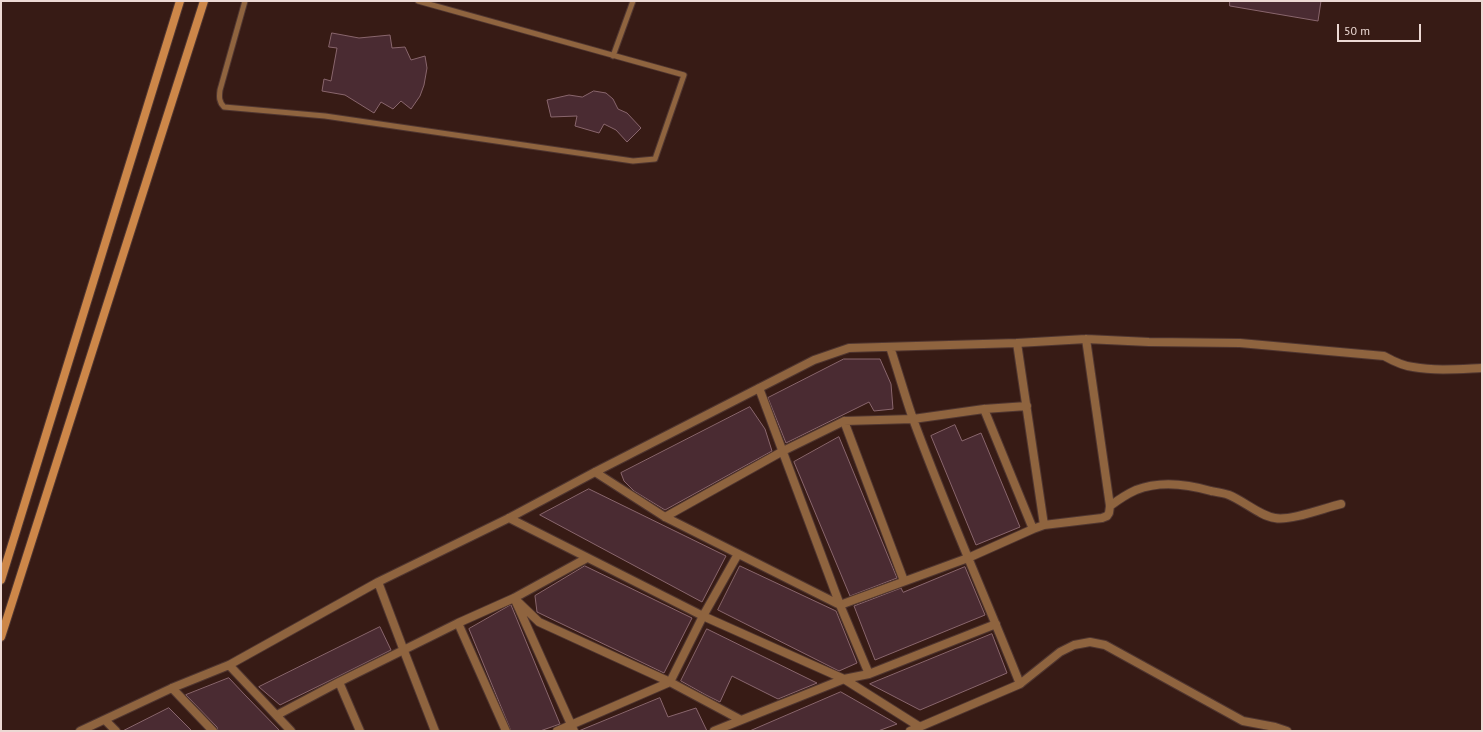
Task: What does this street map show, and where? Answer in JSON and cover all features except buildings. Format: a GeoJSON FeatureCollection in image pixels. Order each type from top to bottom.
{"type":"FeatureCollection","features":[{"type":"Feature","properties":{"kind":"main road"},"geometry":{"type":"LineString","coordinates":[[1,580],[180,1]]}},
{"type":"Feature","properties":{"kind":"main road"},"geometry":{"type":"LineString","coordinates":[[1,636],[204,1]]}},
{"type":"Feature","properties":{"kind":"street"},"geometry":{"type":"LineString","coordinates":[[594,472],[665,517],[840,605],[904,580],[968,558],[1044,525],[1102,518],[1107,516],[1110,506],[1086,339]]}},
{"type":"Feature","properties":{"kind":"street"},"geometry":{"type":"LineString","coordinates":[[80,731],[172,688],[229,665],[378,582],[509,518],[594,472],[814,360],[849,348],[1017,343],[1086,339],[1149,342],[1240,343],[1384,356],[1399,364],[1413,367],[1444,369],[1482,368]]}},
{"type":"Feature","properties":{"kind":"street"},"geometry":{"type":"LineString","coordinates":[[1017,343],[1044,525]]}},
{"type":"Feature","properties":{"kind":"street"},"geometry":{"type":"LineString","coordinates":[[890,347],[913,419],[1020,684]]}},
{"type":"Feature","properties":{"kind":"street"},"geometry":{"type":"LineString","coordinates":[[759,388],[840,605],[869,674]]}},
{"type":"Feature","properties":{"kind":"street"},"geometry":{"type":"LineString","coordinates":[[665,517],[783,451],[844,420],[913,419],[984,409],[1027,406]]}},
{"type":"Feature","properties":{"kind":"street"},"geometry":{"type":"LineString","coordinates":[[984,409],[1033,529]]}},
{"type":"Feature","properties":{"kind":"street"},"geometry":{"type":"LineString","coordinates":[[844,420],[904,580]]}},
{"type":"Feature","properties":{"kind":"street"},"geometry":{"type":"LineString","coordinates":[[1110,506],[1135,490],[1150,486],[1172,484],[1194,486],[1228,495],[1266,515],[1282,519],[1341,504]]}},
{"type":"Feature","properties":{"kind":"street"},"geometry":{"type":"LineString","coordinates":[[509,518],[704,616],[844,678],[920,727]]}},
{"type":"Feature","properties":{"kind":"street"},"geometry":{"type":"LineString","coordinates":[[557,731],[573,728],[670,682],[738,554]]}},
{"type":"Feature","properties":{"kind":"street"},"geometry":{"type":"LineString","coordinates":[[277,715],[339,682],[458,623],[514,598],[587,558]]}},
{"type":"Feature","properties":{"kind":"street"},"geometry":{"type":"LineString","coordinates":[[378,582],[435,731]]}},
{"type":"Feature","properties":{"kind":"street"},"geometry":{"type":"LineString","coordinates":[[514,598],[538,622],[670,682],[740,720]]}},
{"type":"Feature","properties":{"kind":"street"},"geometry":{"type":"LineString","coordinates":[[514,598],[573,728]]}},
{"type":"Feature","properties":{"kind":"street"},"geometry":{"type":"LineString","coordinates":[[458,623],[506,731]]}},
{"type":"Feature","properties":{"kind":"street"},"geometry":{"type":"LineString","coordinates":[[714,731],[844,678],[869,674],[996,624]]}},
{"type":"Feature","properties":{"kind":"street"},"geometry":{"type":"LineString","coordinates":[[910,731],[1020,684],[1060,652],[1074,645],[1096,642],[1105,645],[1243,721],[1275,726],[1287,731]]}},
{"type":"Feature","properties":{"kind":"street"},"geometry":{"type":"LineString","coordinates":[[229,665],[291,731]]}},
{"type":"Feature","properties":{"kind":"street"},"geometry":{"type":"LineString","coordinates":[[339,682],[360,731]]}},
{"type":"Feature","properties":{"kind":"street"},"geometry":{"type":"LineString","coordinates":[[172,688],[213,731]]}},
{"type":"Feature","properties":{"kind":"street"},"geometry":{"type":"LineString","coordinates":[[105,720],[116,731]]}},
{"type":"Feature","properties":{"kind":"lane"},"geometry":{"type":"LineString","coordinates":[[244,1],[220,90],[219,99],[224,107],[325,116],[633,161],[655,159],[684,75],[418,1]]}},
{"type":"Feature","properties":{"kind":"lane"},"geometry":{"type":"LineString","coordinates":[[613,56],[633,1]]}}]}
